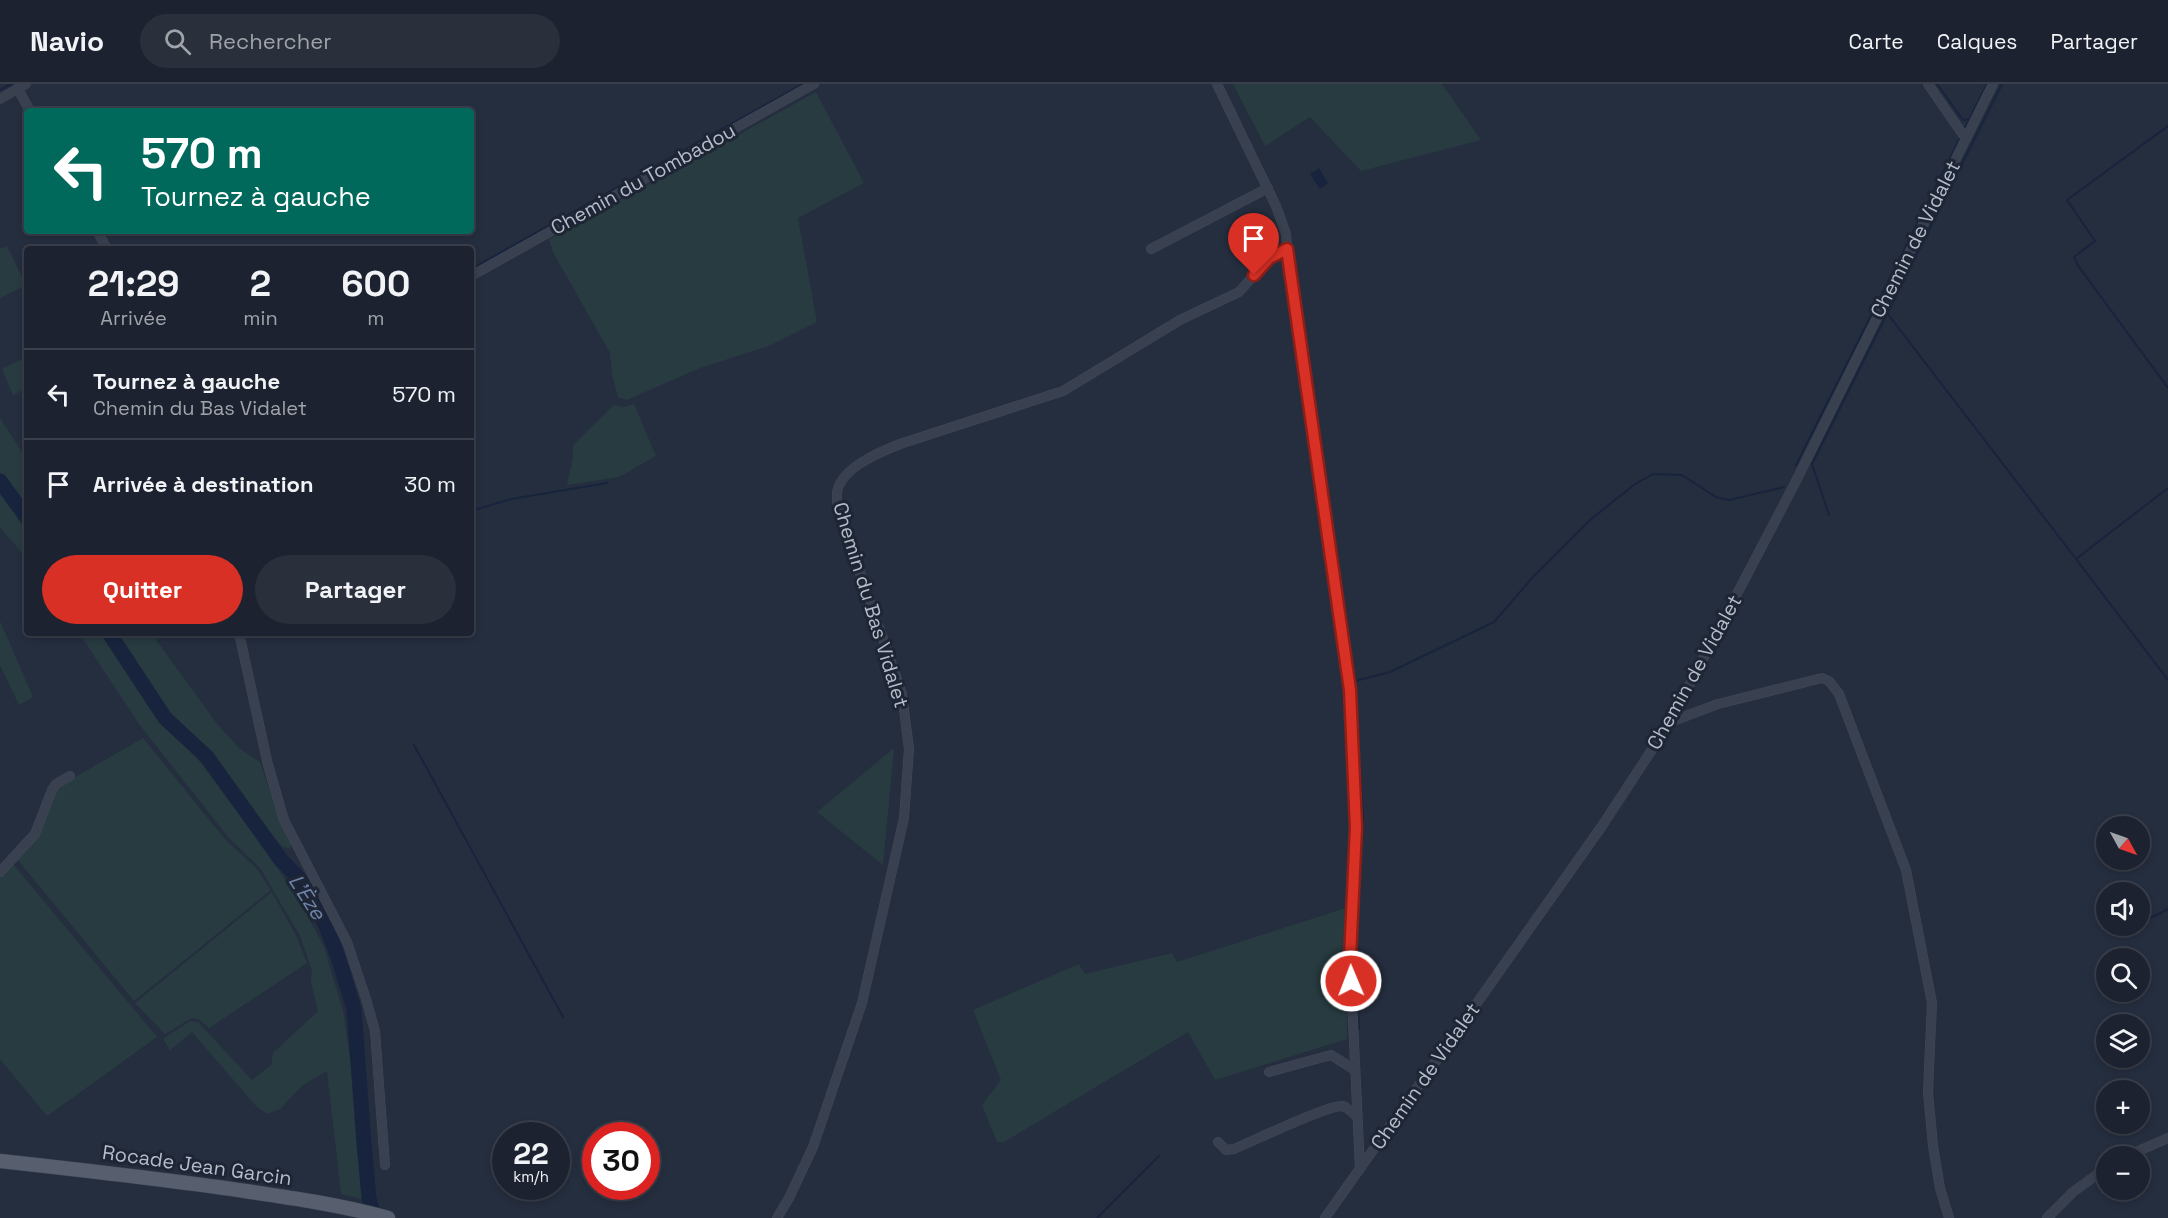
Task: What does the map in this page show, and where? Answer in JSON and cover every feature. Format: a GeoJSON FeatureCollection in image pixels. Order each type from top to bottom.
{"type":"FeatureCollection","features":[{"type":"Feature","properties":{"kind":"main road","name":"Rocade Jean Garcin"},"geometry":{"type":"LineString","coordinates":[[0,1161],[159,1178],[319,1202],[353,1208],[388,1218]]}},
{"type":"Feature","properties":{"kind":"street","name":"Chemin du Tombadou"},"geometry":{"type":"LineString","coordinates":[[474,274],[814,84]]}},
{"type":"Feature","properties":{"kind":"street"},"geometry":{"type":"LineString","coordinates":[[1217,84],[1268,188],[1286,234],[1350,690],[1356,827],[1350,958],[1360,1168]]}},
{"type":"Feature","properties":{"kind":"street"},"geometry":{"type":"LineString","coordinates":[[1928,84],[1966,139]]}},
{"type":"Feature","properties":{"kind":"street","name":"Chemin de Vidalet"},"geometry":{"type":"LineString","coordinates":[[1324,1218],[1602,826],[1670,722],[1795,483],[1993,84]]}},
{"type":"Feature","properties":{"kind":"street"},"geometry":{"type":"LineString","coordinates":[[0,99],[22,86],[29,108]]}},
{"type":"Feature","properties":{"kind":"street"},"geometry":{"type":"LineString","coordinates":[[1151,249],[1268,188]]}},
{"type":"Feature","properties":{"kind":"street","name":"Chemin du Bas Vidalet"},"geometry":{"type":"LineString","coordinates":[[777,1218],[813,1147],[862,1004],[904,818],[909,749],[902,694],[839,512],[837,492],[843,476],[877,453],[900,444],[1063,391],[1180,320],[1239,292],[1269,258],[1287,249]]}},
{"type":"Feature","properties":{"kind":"street"},"geometry":{"type":"LineString","coordinates":[[240,636],[268,765],[284,820],[347,942],[375,1031],[386,1165]]}},
{"type":"Feature","properties":{"kind":"street"},"geometry":{"type":"LineString","coordinates":[[1670,722],[1718,704],[1822,678],[1829,681],[1839,693],[1906,870],[1932,1003],[1928,1092],[1933,1146],[1940,1188],[1949,1218]]}},
{"type":"Feature","properties":{"kind":"street"},"geometry":{"type":"LineString","coordinates":[[0,872],[35,834],[52,790],[70,776]]}},
{"type":"Feature","properties":{"kind":"street"},"geometry":{"type":"LineString","coordinates":[[1269,1072],[1331,1055],[1355,1070]]}},
{"type":"Feature","properties":{"kind":"street"},"geometry":{"type":"LineString","coordinates":[[1218,1142],[1227,1150],[1234,1149],[1319,1112],[1341,1106],[1348,1108],[1357,1117]]}},
{"type":"Feature","properties":{"kind":"street"},"geometry":{"type":"LineString","coordinates":[[2150,1146],[2168,1138]]}},
{"type":"Feature","properties":{"kind":"street"},"geometry":{"type":"LineString","coordinates":[[2047,1218],[2073,1192],[2096,1175]]}},
{"type":"Feature","properties":{"kind":"green space"},"geometry":{"type":"Polygon","coordinates":[[[1233,84],[1442,84],[1481,140],[1361,171],[1310,117],[1265,146],[1233,84]]]}},
{"type":"Feature","properties":{"kind":"green space"},"geometry":{"type":"Polygon","coordinates":[[[816,92],[864,183],[798,218],[817,322],[769,346],[700,368],[627,400],[618,397],[612,375],[610,353],[553,252],[549,239],[816,92]]]}},
{"type":"Feature","properties":{"kind":"green space"},"geometry":{"type":"Polygon","coordinates":[[[7,246],[24,281],[24,286],[0,298],[0,249],[7,246]]]}},
{"type":"Feature","properties":{"kind":"green space"},"geometry":{"type":"Polygon","coordinates":[[[24,358],[24,390],[13,395],[2,369],[24,358]]]}},
{"type":"Feature","properties":{"kind":"green space"},"geometry":{"type":"Polygon","coordinates":[[[634,404],[656,456],[619,477],[567,485],[573,445],[614,405],[623,407],[634,404]]]}},
{"type":"Feature","properties":{"kind":"green space"},"geometry":{"type":"Polygon","coordinates":[[[0,418],[24,455],[24,506],[0,473],[0,418]]]}},
{"type":"Feature","properties":{"kind":"green space"},"geometry":{"type":"Polygon","coordinates":[[[0,494],[24,526],[24,555],[0,527],[0,494]]]}},
{"type":"Feature","properties":{"kind":"green space"},"geometry":{"type":"Polygon","coordinates":[[[0,621],[33,697],[19,705],[0,665],[0,621]]]}},
{"type":"Feature","properties":{"kind":"green space"},"geometry":{"type":"Polygon","coordinates":[[[81,636],[104,636],[165,722],[201,763],[255,836],[298,898],[324,947],[343,1011],[356,1097],[366,1200],[341,1194],[327,1071],[303,1085],[280,1109],[267,1114],[256,1106],[192,1032],[170,1050],[163,1039],[190,1021],[198,1022],[252,1080],[271,1065],[273,1053],[318,1011],[311,982],[312,971],[300,936],[260,868],[229,838],[139,724],[81,636]]]}},
{"type":"Feature","properties":{"kind":"green space"},"geometry":{"type":"Polygon","coordinates":[[[116,636],[153,636],[218,725],[240,749],[260,762],[281,823],[292,844],[290,849],[282,846],[265,828],[200,741],[177,726],[166,715],[116,636]]]}},
{"type":"Feature","properties":{"kind":"green space"},"geometry":{"type":"Polygon","coordinates":[[[143,738],[224,838],[257,869],[271,890],[134,1001],[17,859],[36,840],[58,787],[143,738]]]}},
{"type":"Feature","properties":{"kind":"green space"},"geometry":{"type":"Polygon","coordinates":[[[894,748],[883,865],[817,812],[894,748]]]}},
{"type":"Feature","properties":{"kind":"green space"},"geometry":{"type":"Polygon","coordinates":[[[13,864],[157,1037],[47,1116],[0,1059],[0,878],[13,864]]]}},
{"type":"Feature","properties":{"kind":"green space"},"geometry":{"type":"Polygon","coordinates":[[[272,892],[297,937],[307,963],[209,1028],[200,1020],[192,1018],[165,1034],[135,1003],[272,892]]]}},
{"type":"Feature","properties":{"kind":"green space"},"geometry":{"type":"Polygon","coordinates":[[[1346,908],[1347,1039],[1215,1080],[1188,1032],[1004,1142],[997,1142],[982,1105],[1001,1080],[973,1010],[1079,964],[1085,974],[1172,953],[1177,962],[1346,908]]]}},
{"type":"Feature","properties":{"kind":"water"},"geometry":{"type":"Polygon","coordinates":[[[1319,168],[1328,183],[1320,189],[1310,174],[1319,168]]]}},
{"type":"Feature","properties":{"kind":"waterway"},"geometry":{"type":"LineString","coordinates":[[0,90],[11,84]]}},
{"type":"Feature","properties":{"kind":"waterway"},"geometry":{"type":"LineString","coordinates":[[474,267],[803,84]]}},
{"type":"Feature","properties":{"kind":"waterway"},"geometry":{"type":"LineString","coordinates":[[1937,84],[1963,120],[1971,119]]}},
{"type":"Feature","properties":{"kind":"waterway"},"geometry":{"type":"LineString","coordinates":[[1964,130],[1987,84]]}},
{"type":"Feature","properties":{"kind":"waterway"},"geometry":{"type":"LineString","coordinates":[[1829,515],[1812,464],[2002,84]]}},
{"type":"Feature","properties":{"kind":"waterway"},"geometry":{"type":"LineString","coordinates":[[2168,126],[2067,200],[2095,241],[2074,257],[2079,267],[2168,388]]}},
{"type":"Feature","properties":{"kind":"waterway"},"geometry":{"type":"LineString","coordinates":[[1796,465],[1960,138]]}},
{"type":"Feature","properties":{"kind":"waterway"},"geometry":{"type":"LineString","coordinates":[[1887,313],[2076,559],[2168,488]]}},
{"type":"Feature","properties":{"kind":"waterway"},"geometry":{"type":"LineString","coordinates":[[1320,438],[1355,681],[1390,672],[1494,622],[1532,578],[1590,520],[1635,484],[1653,474],[1682,475],[1716,497],[1729,500],[1784,487]]}},
{"type":"Feature","properties":{"kind":"waterway","name":"L'Èze"},"geometry":{"type":"LineString","coordinates":[[0,481],[24,514]]}},
{"type":"Feature","properties":{"kind":"waterway"},"geometry":{"type":"LineString","coordinates":[[474,510],[511,499],[607,483]]}},
{"type":"Feature","properties":{"kind":"waterway"},"geometry":{"type":"LineString","coordinates":[[2076,559],[2168,680]]}},
{"type":"Feature","properties":{"kind":"waterway","name":"L'Èze"},"geometry":{"type":"LineString","coordinates":[[111,636],[165,718],[207,757],[281,860],[300,879],[326,926],[354,1009],[369,1198],[374,1218]]}},
{"type":"Feature","properties":{"kind":"waterway"},"geometry":{"type":"LineString","coordinates":[[1355,682],[1355,694]]}},
{"type":"Feature","properties":{"kind":"waterway"},"geometry":{"type":"LineString","coordinates":[[1355,700],[1363,815],[1356,946],[1359,1029]]}},
{"type":"Feature","properties":{"kind":"waterway"},"geometry":{"type":"LineString","coordinates":[[414,745],[563,1017]]}},
{"type":"Feature","properties":{"kind":"waterway"},"geometry":{"type":"LineString","coordinates":[[2150,918],[2168,909]]}},
{"type":"Feature","properties":{"kind":"waterway"},"geometry":{"type":"LineString","coordinates":[[1097,1218],[1159,1156]]}},
{"type":"Feature","properties":{"kind":"route"},"geometry":{"type":"LineString","coordinates":[[1254,275],[1269,258],[1287,249],[1350,690],[1356,827],[1351,981]]}}]}
